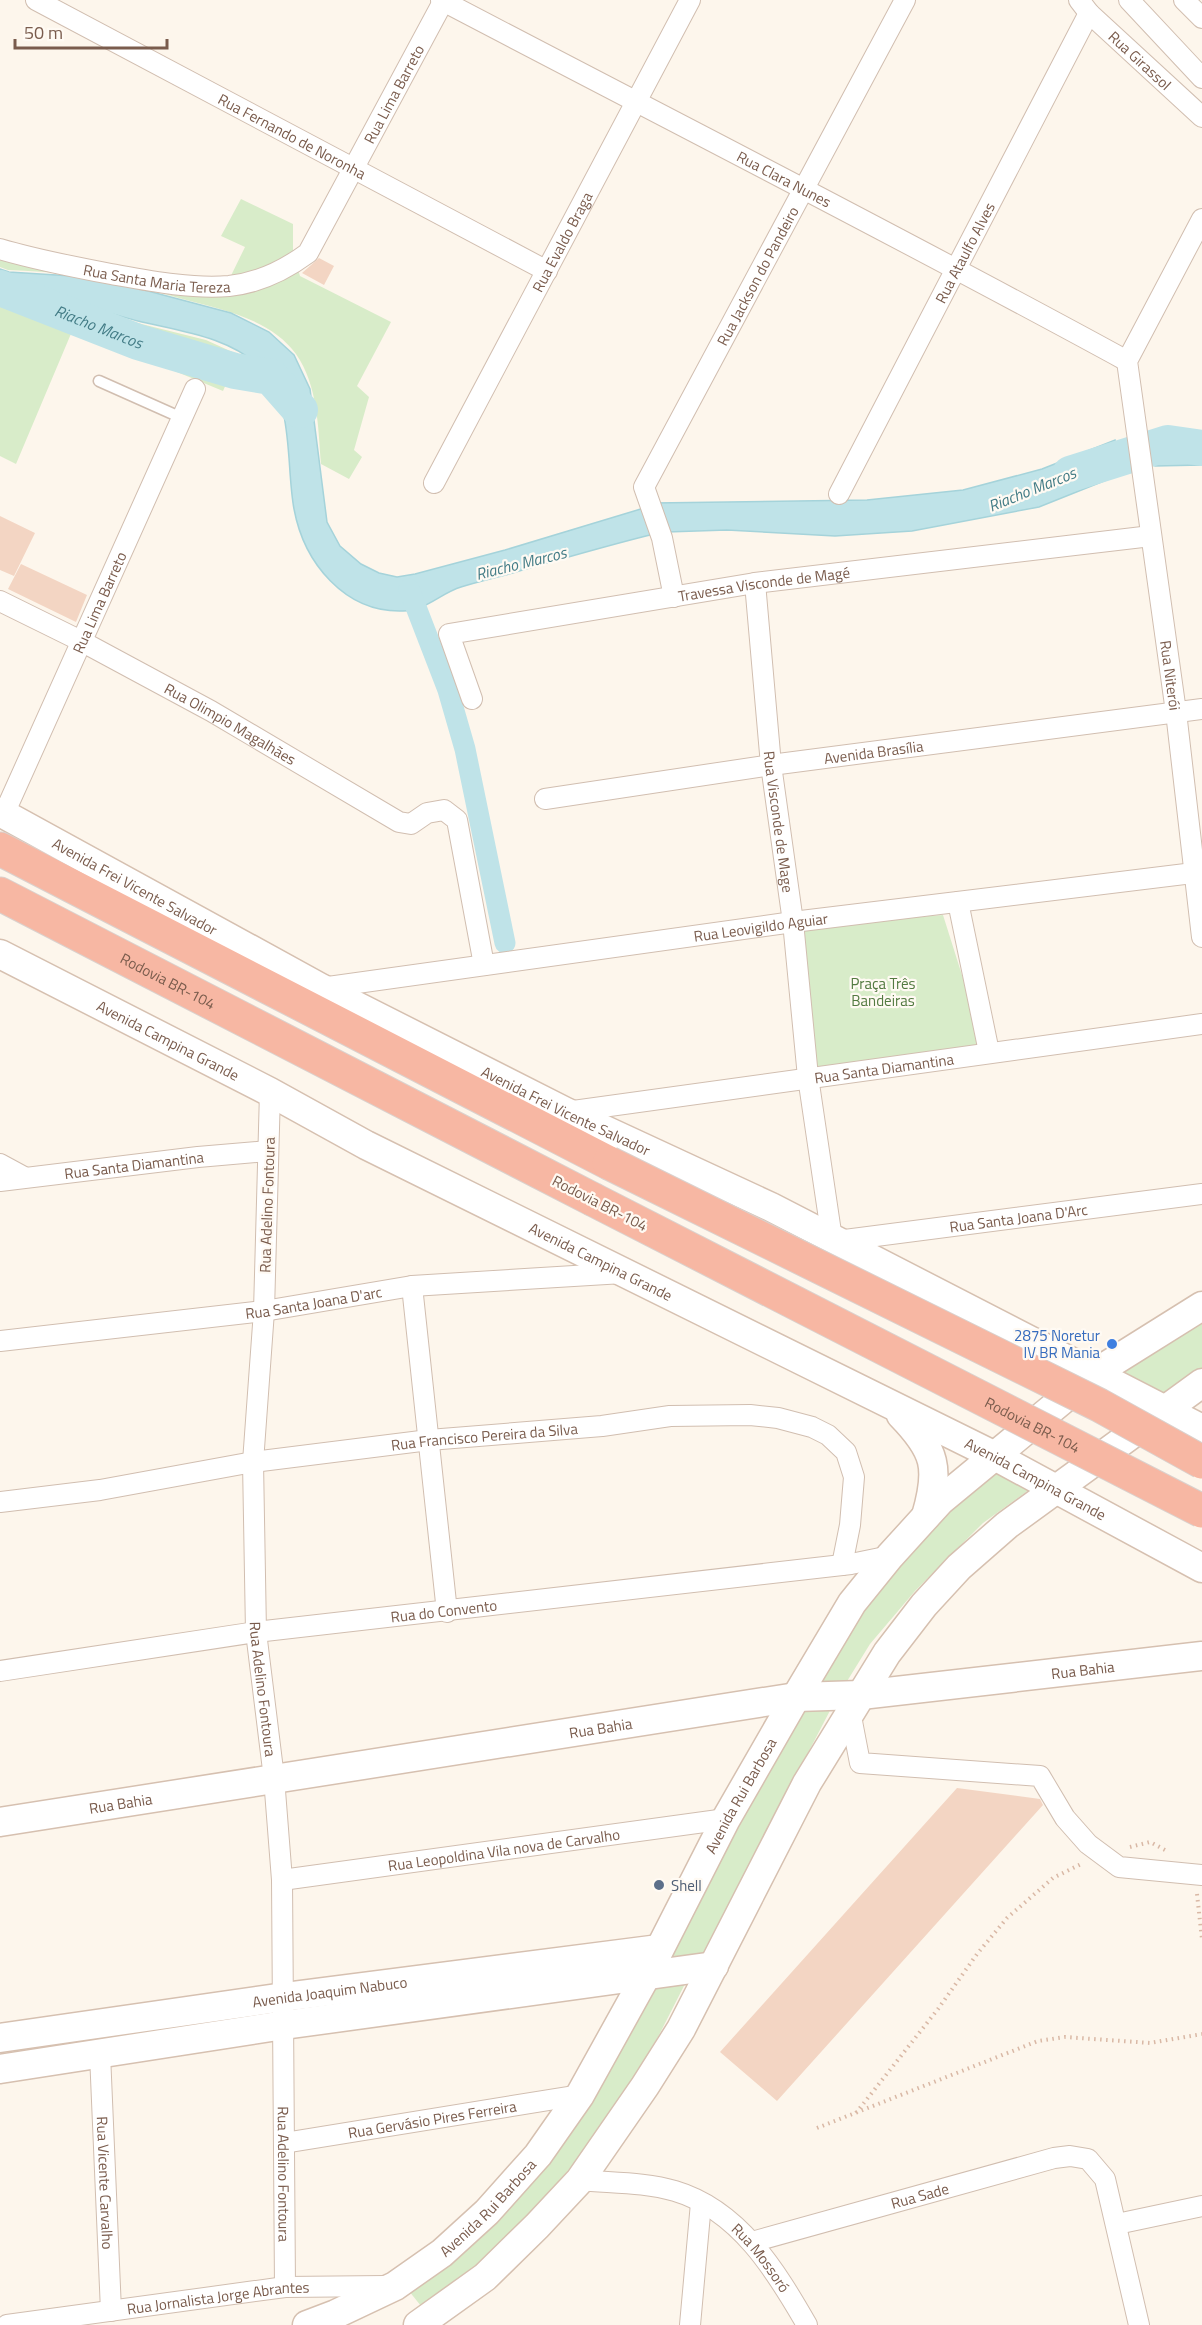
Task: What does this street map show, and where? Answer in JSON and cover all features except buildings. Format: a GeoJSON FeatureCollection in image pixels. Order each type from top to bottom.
{"type":"FeatureCollection","features":[{"type":"Feature","properties":{"kind":"highway"},"geometry":{"type":"LineString","coordinates":[[0,849],[609,1163],[1099,1406],[1202,1462]]}},
{"type":"Feature","properties":{"kind":"highway","name":"Rodovia BR-104"},"geometry":{"type":"LineString","coordinates":[[0,894],[1202,1511]]}},
{"type":"Feature","properties":{"kind":"main road","name":"Avenida Frei Vicente Salvador"},"geometry":{"type":"LineString","coordinates":[[2,813],[321,988],[566,1112],[771,1207],[1202,1430]]}},
{"type":"Feature","properties":{"kind":"main road","name":"Avenida Campina Grande"},"geometry":{"type":"LineString","coordinates":[[0,954],[270,1092],[366,1145],[993,1455],[1202,1568]]}},
{"type":"Feature","properties":{"kind":"main road","name":"Avenida Rui Barbosa"},"geometry":{"type":"LineString","coordinates":[[307,2325],[395,2286],[442,2253],[487,2212],[538,2155],[580,2096],[646,1976],[726,1819],[796,1697],[852,1603],[890,1556],[940,1501],[1095,1373],[1202,1306]]}},
{"type":"Feature","properties":{"kind":"main road"},"geometry":{"type":"LineString","coordinates":[[395,2286],[424,2324],[485,2277],[580,2180],[681,2029],[807,1783],[887,1653],[918,1613],[959,1567],[1007,1525],[1057,1490],[1152,1403],[1202,1383]]}},
{"type":"Feature","properties":{"kind":"main road"},"geometry":{"type":"LineString","coordinates":[[889,1403],[919,1434],[929,1451],[935,1471],[933,1494],[926,1516]]}},
{"type":"Feature","properties":{"kind":"main road","name":"Rua Bahia"},"geometry":{"type":"LineString","coordinates":[[0,1822],[796,1697],[856,1703],[1202,1656]]}},
{"type":"Feature","properties":{"kind":"main road","name":"Avenida Joaquim Nabuco"},"geometry":{"type":"LineString","coordinates":[[0,2038],[284,1997],[659,1949]]}},
{"type":"Feature","properties":{"kind":"main road","name":"Avenida Joaquim Nabuco"},"geometry":{"type":"LineString","coordinates":[[0,2069],[284,2025],[714,1966]]}},
{"type":"Feature","properties":{"kind":"street","name":"Rua Fernando de Noronha"},"geometry":{"type":"LineString","coordinates":[[36,0],[547,271]]}},
{"type":"Feature","properties":{"kind":"street","name":"Rua Lima Barreto"},"geometry":{"type":"LineString","coordinates":[[308,253],[443,0]]}},
{"type":"Feature","properties":{"kind":"street","name":"Rua Clara Nunes"},"geometry":{"type":"LineString","coordinates":[[443,0],[803,190],[955,267],[1126,361]]}},
{"type":"Feature","properties":{"kind":"street","name":"Rua Evaldo Braga"},"geometry":{"type":"LineString","coordinates":[[434,483],[690,0]]}},
{"type":"Feature","properties":{"kind":"street","name":"Rua Jackson do Pandeiro"},"geometry":{"type":"LineString","coordinates":[[674,597],[662,538],[644,487],[905,0]]}},
{"type":"Feature","properties":{"kind":"street"},"geometry":{"type":"LineString","coordinates":[[1129,0],[1202,78]]}},
{"type":"Feature","properties":{"kind":"street"},"geometry":{"type":"LineString","coordinates":[[1184,0],[1202,18]]}},
{"type":"Feature","properties":{"kind":"street","name":"Rua Girassol"},"geometry":{"type":"LineString","coordinates":[[1084,6],[1202,117]]}},
{"type":"Feature","properties":{"kind":"street","name":"Rua Ataulfo Alves"},"geometry":{"type":"LineString","coordinates":[[840,494],[1084,6]]}},
{"type":"Feature","properties":{"kind":"street"},"geometry":{"type":"LineString","coordinates":[[1126,361],[1202,219]]}},
{"type":"Feature","properties":{"kind":"street","name":"Rua Santa Maria Tereza"},"geometry":{"type":"LineString","coordinates":[[0,249],[42,261],[156,282],[230,286],[264,278],[289,267],[308,253]]}},
{"type":"Feature","properties":{"kind":"street","name":"Rua Niterói"},"geometry":{"type":"LineString","coordinates":[[1126,361],[1198,872],[1202,938]]}},
{"type":"Feature","properties":{"kind":"street","name":"Rua Lima Barreto"},"geometry":{"type":"LineString","coordinates":[[2,813],[195,389]]}},
{"type":"Feature","properties":{"kind":"street","name":"Travessa Visconde de Magé"},"geometry":{"type":"LineString","coordinates":[[472,699],[449,634],[754,583],[1151,536]]}},
{"type":"Feature","properties":{"kind":"street","name":"Rua Visconde de Mage"},"geometry":{"type":"LineString","coordinates":[[754,583],[771,765],[793,922],[808,1077],[835,1240]]}},
{"type":"Feature","properties":{"kind":"street","name":"Rua Olimpio Magalhães"},"geometry":{"type":"LineString","coordinates":[[0,601],[81,641],[248,733],[391,819],[411,824],[427,813],[444,810],[458,820],[484,965]]}},
{"type":"Feature","properties":{"kind":"street","name":"Avenida Brasília"},"geometry":{"type":"LineString","coordinates":[[545,799],[771,765],[1202,709]]}},
{"type":"Feature","properties":{"kind":"street","name":"Rua Leovigildo Aguiar"},"geometry":{"type":"LineString","coordinates":[[321,988],[793,922],[1198,872]]}},
{"type":"Feature","properties":{"kind":"street"},"geometry":{"type":"LineString","coordinates":[[958,902],[989,1052]]}},
{"type":"Feature","properties":{"kind":"street","name":"Rua Santa Diamantina"},"geometry":{"type":"LineString","coordinates":[[566,1112],[1202,1023]]}},
{"type":"Feature","properties":{"kind":"street","name":"Rua Adelino Fontoura"},"geometry":{"type":"LineString","coordinates":[[270,1092],[264,1311],[253,1462],[256,1632],[274,1778],[282,1880],[285,2287]]}},
{"type":"Feature","properties":{"kind":"street","name":"Rua Santa Diamantina"},"geometry":{"type":"LineString","coordinates":[[0,1180],[268,1151]]}},
{"type":"Feature","properties":{"kind":"street"},"geometry":{"type":"LineString","coordinates":[[0,1164],[24,1177]]}},
{"type":"Feature","properties":{"kind":"street","name":"Rua Santa Joana D'Arc"},"geometry":{"type":"LineString","coordinates":[[835,1240],[1202,1194]]}},
{"type":"Feature","properties":{"kind":"street","name":"Rua Santa Joana D'arc"},"geometry":{"type":"LineString","coordinates":[[0,1341],[264,1311],[412,1286],[628,1273]]}},
{"type":"Feature","properties":{"kind":"street"},"geometry":{"type":"LineString","coordinates":[[412,1286],[447,1612]]}},
{"type":"Feature","properties":{"kind":"street","name":"Rua Francisco Pereira da Silva"},"geometry":{"type":"LineString","coordinates":[[0,1502],[100,1490],[253,1462],[429,1440],[602,1426],[670,1416],[750,1415],[812,1427],[828,1435],[846,1452],[855,1478],[850,1525],[842,1565]]}},
{"type":"Feature","properties":{"kind":"street","name":"Rua do Convento"},"geometry":{"type":"LineString","coordinates":[[0,1671],[256,1632],[447,1612],[842,1565],[890,1556]]}},
{"type":"Feature","properties":{"kind":"street"},"geometry":{"type":"LineString","coordinates":[[856,1703],[860,1763],[1040,1776],[1065,1818],[1088,1844],[1119,1867],[1199,1874]]}},
{"type":"Feature","properties":{"kind":"street","name":"Rua Leopoldina Vila nova de Carvalho"},"geometry":{"type":"LineString","coordinates":[[282,1880],[726,1819]]}},
{"type":"Feature","properties":{"kind":"street","name":"Rua Vicente Carvalho"},"geometry":{"type":"LineString","coordinates":[[100,2054],[111,2311]]}},
{"type":"Feature","properties":{"kind":"street","name":"Rua Gervásio Pires Ferreira"},"geometry":{"type":"LineString","coordinates":[[284,2143],[580,2096]]}},
{"type":"Feature","properties":{"kind":"street","name":"Rua Sade"},"geometry":{"type":"LineString","coordinates":[[752,2242],[1054,2158],[1070,2156],[1088,2159],[1106,2179],[1117,2224]]}},
{"type":"Feature","properties":{"kind":"street","name":"Rua Mossoró"},"geometry":{"type":"LineString","coordinates":[[580,2180],[653,2186],[674,2190],[701,2203],[728,2221],[752,2242],[781,2281],[807,2325]]}},
{"type":"Feature","properties":{"kind":"street"},"geometry":{"type":"LineString","coordinates":[[690,2325],[701,2203]]}},
{"type":"Feature","properties":{"kind":"street"},"geometry":{"type":"LineString","coordinates":[[1139,2325],[1117,2224],[1202,2206]]}},
{"type":"Feature","properties":{"kind":"street","name":"Rua Jornalista Jorge Abrantes"},"geometry":{"type":"LineString","coordinates":[[7,2325],[285,2287],[395,2286]]}},
{"type":"Feature","properties":{"kind":"lane"},"geometry":{"type":"LineString","coordinates":[[99,381],[182,418]]}},
{"type":"Feature","properties":{"kind":"path"},"geometry":{"type":"LineString","coordinates":[[856,2113],[1007,1918],[1053,1878],[1102,1854],[1150,1842],[1186,1860],[1199,1874],[1202,1939]]}},
{"type":"Feature","properties":{"kind":"path"},"geometry":{"type":"LineString","coordinates":[[817,2128],[1038,2041],[1065,2037],[1150,2043],[1202,2034]]}},
{"type":"Feature","properties":{"kind":"green space"},"geometry":{"type":"Polygon","coordinates":[[[241,199],[293,224],[293,254],[300,276],[391,322],[357,386],[369,397],[354,450],[362,457],[349,479],[321,464],[313,393],[309,379],[296,354],[285,342],[258,323],[227,311],[99,278],[8,270],[0,267],[0,257],[222,294],[245,247],[221,236],[241,199]]]}},
{"type":"Feature","properties":{"kind":"green space"},"geometry":{"type":"Polygon","coordinates":[[[0,300],[18,305],[81,309],[206,340],[239,355],[223,391],[73,329],[16,464],[0,456],[0,300]]]}},
{"type":"Feature","properties":{"kind":"green space","name":"Praça Três Bandeiras"},"geometry":{"type":"Polygon","coordinates":[[[943,915],[984,1045],[817,1078],[803,925],[943,915]]]}},
{"type":"Feature","properties":{"kind":"green space"},"geometry":{"type":"Polygon","coordinates":[[[1202,1313],[1202,1373],[1162,1403],[1108,1374],[1202,1313]]]}},
{"type":"Feature","properties":{"kind":"green space"},"geometry":{"type":"Polygon","coordinates":[[[992,1461],[1037,1484],[983,1523],[915,1591],[870,1644],[841,1691],[804,1691],[860,1601],[992,1461]]]}},
{"type":"Feature","properties":{"kind":"green space"},"geometry":{"type":"Polygon","coordinates":[[[797,1701],[835,1701],[700,1960],[657,1964],[797,1701]]]}},
{"type":"Feature","properties":{"kind":"green space"},"geometry":{"type":"Polygon","coordinates":[[[688,1978],[635,2076],[577,2160],[489,2261],[425,2311],[405,2286],[473,2233],[650,1980],[688,1978]]]}},
{"type":"Feature","properties":{"kind":"water"},"geometry":{"type":"Polygon","coordinates":[[[0,269],[9,272],[72,276],[133,287],[231,313],[269,332],[294,355],[310,389],[327,522],[340,546],[361,564],[379,573],[397,577],[415,574],[505,550],[644,508],[654,534],[461,587],[411,610],[382,609],[363,604],[330,581],[307,548],[294,509],[287,436],[280,400],[263,370],[236,350],[188,332],[88,308],[0,298],[0,269]]]}},
{"type":"Feature","properties":{"kind":"water"},"geometry":{"type":"Polygon","coordinates":[[[1150,434],[1202,435],[1202,465],[1155,466],[1150,434]]]}},
{"type":"Feature","properties":{"kind":"water"},"geometry":{"type":"Polygon","coordinates":[[[1115,440],[1119,475],[1039,507],[912,531],[835,536],[727,530],[667,532],[654,503],[867,500],[963,490],[1042,469],[1115,440]]]}},
{"type":"Feature","properties":{"kind":"waterway","name":"Riacho Marcos"},"geometry":{"type":"LineString","coordinates":[[0,288],[138,342],[235,371],[271,377],[300,410]]}},
{"type":"Feature","properties":{"kind":"waterway","name":"Riacho Marcos"},"geometry":{"type":"LineString","coordinates":[[1070,474],[1168,443],[1202,448]]}},
{"type":"Feature","properties":{"kind":"waterway"},"geometry":{"type":"LineString","coordinates":[[409,589],[448,690],[465,749],[505,943]]}},
{"type":"Feature","properties":{"kind":"place","name":"2875 Noretur IV BR Mania"},"geometry":{"type":"Point","coordinates":[1112,1344]}},
{"type":"Feature","properties":{"kind":"place","name":"Shell"},"geometry":{"type":"Point","coordinates":[659,1885]}}]}
